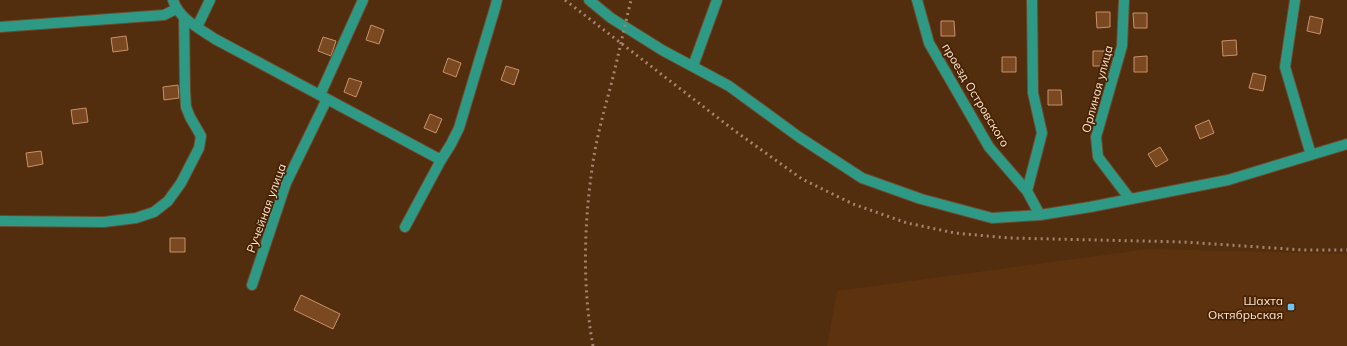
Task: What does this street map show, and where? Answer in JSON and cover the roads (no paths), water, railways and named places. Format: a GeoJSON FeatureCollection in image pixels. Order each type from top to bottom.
{"type":"FeatureCollection","features":[{"type":"Feature","properties":{"kind":"street"},"geometry":{"type":"LineString","coordinates":[[197,27],[210,0]]}},
{"type":"Feature","properties":{"kind":"street","name":"Ручейная улица"},"geometry":{"type":"LineString","coordinates":[[252,285],[286,183],[324,97],[363,0]]}},
{"type":"Feature","properties":{"kind":"street"},"geometry":{"type":"LineString","coordinates":[[405,227],[459,128],[495,8],[496,0]]}},
{"type":"Feature","properties":{"kind":"street"},"geometry":{"type":"LineString","coordinates":[[589,0],[611,18],[656,46],[729,86],[799,137],[862,178],[921,199],[992,218],[1040,215],[1228,180],[1347,144]]}},
{"type":"Feature","properties":{"kind":"street"},"geometry":{"type":"LineString","coordinates":[[693,66],[717,0]]}},
{"type":"Feature","properties":{"kind":"street","name":"проезд Островского"},"geometry":{"type":"LineString","coordinates":[[917,0],[929,42],[988,147],[1027,191],[1040,215]]}},
{"type":"Feature","properties":{"kind":"street"},"geometry":{"type":"LineString","coordinates":[[1027,191],[1042,133],[1033,93],[1032,0]]}},
{"type":"Feature","properties":{"kind":"street","name":"Орлиная улица"},"geometry":{"type":"LineString","coordinates":[[1124,0],[1122,46],[1096,137],[1098,156],[1130,199]]}},
{"type":"Feature","properties":{"kind":"street"},"geometry":{"type":"LineString","coordinates":[[1295,0],[1285,67],[1311,155]]}},
{"type":"Feature","properties":{"kind":"street"},"geometry":{"type":"LineString","coordinates":[[0,27],[164,15],[175,4],[184,18],[215,39],[441,160]]}},
{"type":"Feature","properties":{"kind":"street"},"geometry":{"type":"LineString","coordinates":[[0,221],[104,222],[136,218],[154,212],[168,200],[181,182],[199,148],[201,136],[186,107],[184,18]]}},
{"type":"Feature","properties":{"kind":"railway"},"geometry":{"type":"LineString","coordinates":[[565,0],[735,131],[802,179],[853,204],[907,223],[955,233],[1009,238],[1184,242],[1303,250],[1347,250]]}},
{"type":"Feature","properties":{"kind":"railway"},"geometry":{"type":"LineString","coordinates":[[593,346],[589,323],[586,277],[586,231],[590,185],[599,133],[631,0]]}},
{"type":"Feature","properties":{"kind":"place","name":"Шахта Октябрьская"},"geometry":{"type":"Point","coordinates":[1291,307]}}]}
